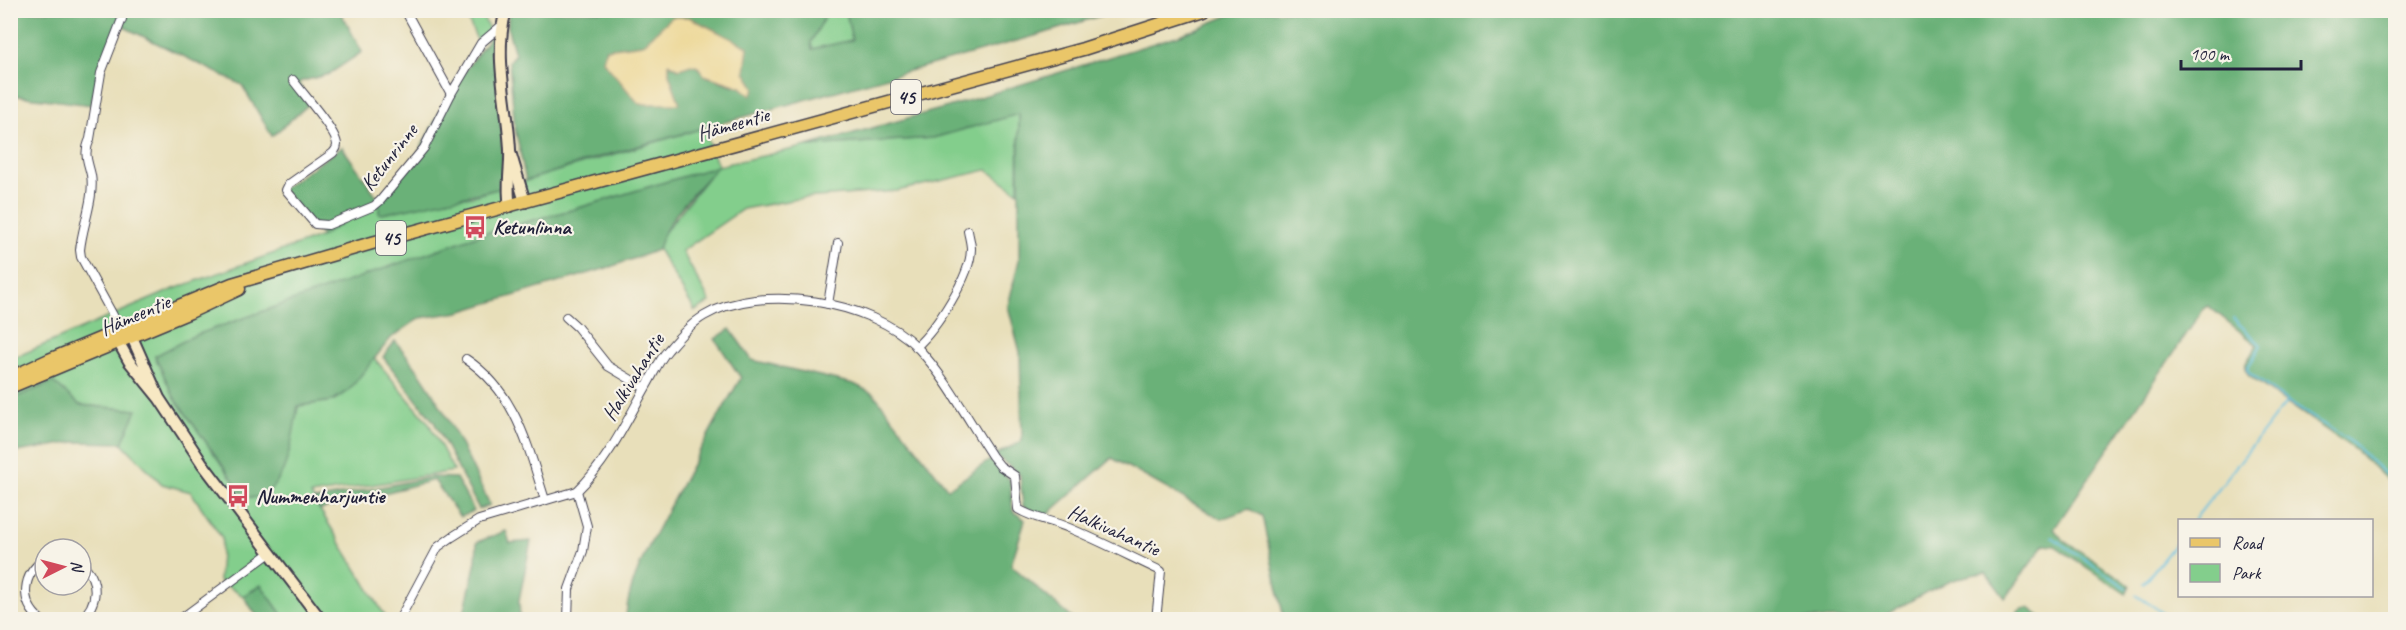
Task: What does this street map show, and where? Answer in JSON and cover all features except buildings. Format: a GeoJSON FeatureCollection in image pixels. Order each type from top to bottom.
{"type":"FeatureCollection","features":[{"type":"Feature","properties":{"kind":"main road","name":"Hämeentie"},"geometry":{"type":"LineString","coordinates":[[10,378],[221,289],[372,243],[1083,49],[1204,10]]}},
{"type":"Feature","properties":{"kind":"main road","name":"Hämeentie"},"geometry":{"type":"LineString","coordinates":[[10,387],[119,343],[273,273]]}},
{"type":"Feature","properties":{"kind":"street"},"geometry":{"type":"LineString","coordinates":[[122,10],[122,19],[101,73],[90,139],[86,147],[85,159],[91,176],[92,188],[80,250],[81,258],[121,330],[132,337],[159,399]]}},
{"type":"Feature","properties":{"kind":"street"},"geometry":{"type":"LineString","coordinates":[[405,10],[451,94]]}},
{"type":"Feature","properties":{"kind":"street"},"geometry":{"type":"LineString","coordinates":[[506,10],[501,26],[510,152],[507,190],[510,206]]}},
{"type":"Feature","properties":{"kind":"street"},"geometry":{"type":"LineString","coordinates":[[451,94],[482,43],[501,26]]}},
{"type":"Feature","properties":{"kind":"street","name":"Ketunrinne"},"geometry":{"type":"LineString","coordinates":[[293,80],[337,142],[337,148],[333,153],[290,184],[286,190],[315,224],[328,225],[374,206],[380,201],[424,148],[451,94]]}},
{"type":"Feature","properties":{"kind":"street"},"geometry":{"type":"LineString","coordinates":[[510,152],[525,202]]}},
{"type":"Feature","properties":{"kind":"street"},"geometry":{"type":"LineString","coordinates":[[916,347],[951,304],[971,251],[968,231]]}},
{"type":"Feature","properties":{"kind":"street"},"geometry":{"type":"LineString","coordinates":[[828,304],[838,243]]}},
{"type":"Feature","properties":{"kind":"street","name":"Halkivahantie"},"geometry":{"type":"LineString","coordinates":[[577,490],[608,454],[672,345],[697,321],[715,310],[762,299],[792,298],[828,304],[880,322],[916,347],[935,368],[992,456],[1000,466],[1015,476],[1018,509],[1031,518],[1043,518],[1068,527],[1161,571],[1156,620]]}},
{"type":"Feature","properties":{"kind":"street"},"geometry":{"type":"LineString","coordinates":[[566,317],[577,327],[608,366],[645,388]]}},
{"type":"Feature","properties":{"kind":"street"},"geometry":{"type":"LineString","coordinates":[[121,330],[119,343],[129,361],[159,399],[202,463],[321,620]]}},
{"type":"Feature","properties":{"kind":"street"},"geometry":{"type":"LineString","coordinates":[[466,359],[483,370],[514,410],[545,500]]}},
{"type":"Feature","properties":{"kind":"street"},"geometry":{"type":"LineString","coordinates":[[399,620],[438,547],[479,520],[577,490],[588,526],[583,551],[569,590],[568,620]]}},
{"type":"Feature","properties":{"kind":"street"},"geometry":{"type":"LineString","coordinates":[[179,620],[270,553]]}},
{"type":"Feature","properties":{"kind":"street"},"geometry":{"type":"LineString","coordinates":[[33,569],[30,572],[26,588],[28,604],[41,620]]}},
{"type":"Feature","properties":{"kind":"street"},"geometry":{"type":"LineString","coordinates":[[80,620],[92,606],[95,591],[93,578]]}},
{"type":"Feature","properties":{"kind":"green space"},"geometry":{"type":"Polygon","coordinates":[[[10,11],[119,11],[120,19],[96,84],[91,105],[11,95],[10,11]]]}},
{"type":"Feature","properties":{"kind":"green space"},"geometry":{"type":"Polygon","coordinates":[[[124,11],[340,11],[362,52],[329,74],[299,82],[308,105],[272,136],[242,85],[124,27],[124,11]]]}},
{"type":"Feature","properties":{"kind":"green space"},"geometry":{"type":"Polygon","coordinates":[[[464,11],[480,11],[491,33],[479,44],[464,11]]]}},
{"type":"Feature","properties":{"kind":"green space"},"geometry":{"type":"Polygon","coordinates":[[[508,11],[828,11],[811,42],[812,49],[852,40],[846,11],[1116,11],[1042,34],[596,158],[526,181],[515,128],[509,61],[515,54],[508,30],[508,11]],[[643,44],[606,49],[669,74],[668,63],[679,69],[691,65],[698,67],[704,75],[734,86],[754,89],[643,44]]]}},
{"type":"Feature","properties":{"kind":"green space"},"geometry":{"type":"Polygon","coordinates":[[[828,11],[846,11],[852,40],[812,50],[811,42],[828,11]]]}},
{"type":"Feature","properties":{"kind":"green space"},"geometry":{"type":"Polygon","coordinates":[[[1240,11],[2395,11],[2395,487],[2355,450],[2249,376],[2245,369],[2246,363],[2257,345],[2208,306],[2204,308],[2054,529],[2062,539],[2130,585],[2126,594],[2055,546],[2044,545],[2005,598],[1986,573],[1973,575],[1930,590],[1878,619],[1284,619],[1262,516],[1249,509],[1221,519],[1112,458],[1046,516],[1034,513],[1023,506],[1020,475],[995,455],[1022,441],[1020,352],[1008,306],[1019,260],[1019,114],[933,138],[807,146],[948,107],[1180,35],[1240,11]]]}},
{"type":"Feature","properties":{"kind":"green space"},"geometry":{"type":"Polygon","coordinates":[[[496,29],[503,188],[382,214],[379,213],[379,205],[370,204],[322,236],[282,189],[342,147],[378,198],[418,153],[453,87],[496,29]]]}},
{"type":"Feature","properties":{"kind":"green space"},"geometry":{"type":"Polygon","coordinates":[[[1019,113],[1018,192],[987,170],[897,191],[803,198],[743,209],[682,251],[710,302],[695,311],[658,249],[660,238],[716,167],[485,233],[194,336],[155,356],[174,397],[245,497],[259,497],[288,456],[298,406],[333,401],[349,390],[374,358],[428,422],[454,471],[311,495],[387,619],[285,619],[261,586],[243,596],[219,581],[222,538],[191,492],[162,484],[122,443],[136,410],[80,405],[53,382],[11,399],[11,359],[174,289],[322,236],[370,204],[379,205],[382,214],[447,199],[473,196],[703,128],[718,166],[807,146],[933,138],[1019,113]]]}},
{"type":"Feature","properties":{"kind":"green space"},"geometry":{"type":"Polygon","coordinates":[[[718,166],[674,216],[661,239],[658,250],[610,267],[459,312],[420,318],[391,338],[349,390],[332,401],[298,406],[288,457],[283,470],[269,491],[259,497],[245,497],[174,397],[155,356],[193,336],[485,233],[575,209],[718,166]]]}},
{"type":"Feature","properties":{"kind":"green space"},"geometry":{"type":"Polygon","coordinates":[[[730,329],[752,360],[854,384],[874,394],[948,489],[990,460],[1010,480],[1013,511],[1025,520],[1011,565],[1073,619],[626,620],[631,590],[643,558],[741,378],[715,339],[730,329]]]}},
{"type":"Feature","properties":{"kind":"green space"},"geometry":{"type":"Polygon","coordinates":[[[395,341],[410,359],[436,399],[490,505],[479,509],[434,422],[383,357],[395,341]]]}},
{"type":"Feature","properties":{"kind":"green space"},"geometry":{"type":"Polygon","coordinates":[[[53,382],[80,405],[137,410],[122,443],[75,442],[11,453],[11,399],[53,382]]]}},
{"type":"Feature","properties":{"kind":"green space"},"geometry":{"type":"Polygon","coordinates":[[[432,477],[456,478],[474,511],[460,517],[434,480],[320,510],[314,500],[432,477]]]}},
{"type":"Feature","properties":{"kind":"green space"},"geometry":{"type":"Polygon","coordinates":[[[506,531],[510,543],[531,541],[519,600],[520,619],[465,619],[464,613],[476,561],[477,542],[506,531]]]}},
{"type":"Feature","properties":{"kind":"green space"},"geometry":{"type":"Polygon","coordinates":[[[261,585],[285,619],[259,619],[243,596],[261,585]]]}},
{"type":"Feature","properties":{"kind":"green space"},"geometry":{"type":"Polygon","coordinates":[[[2029,608],[2044,619],[2011,619],[2021,609],[2029,608]]]}},
{"type":"Feature","properties":{"kind":"sand"},"geometry":{"type":"Polygon","coordinates":[[[672,17],[689,17],[748,47],[745,72],[755,88],[751,96],[741,87],[704,75],[698,67],[691,65],[679,69],[669,63],[669,74],[680,104],[639,104],[603,61],[606,49],[643,44],[672,17]]]}},
{"type":"Feature","properties":{"kind":"waterway"},"geometry":{"type":"LineString","coordinates":[[2233,318],[2261,345],[2247,369],[2249,373],[2287,401],[2350,441],[2396,484]]}},
{"type":"Feature","properties":{"kind":"waterway"},"geometry":{"type":"LineString","coordinates":[[2195,519],[2287,401]]}},
{"type":"Feature","properties":{"kind":"waterway"},"geometry":{"type":"LineString","coordinates":[[2052,537],[2127,588]]}},
{"type":"Feature","properties":{"kind":"waterway"},"geometry":{"type":"LineString","coordinates":[[2143,584],[2178,540]]}},
{"type":"Feature","properties":{"kind":"waterway"},"geometry":{"type":"LineString","coordinates":[[2136,595],[2174,620]]}},
{"type":"Feature","properties":{"kind":"place","name":"Ketunlinna"},"geometry":{"type":"Point","coordinates":[475,227]}},
{"type":"Feature","properties":{"kind":"place","name":"Nummenharjuntie"},"geometry":{"type":"Point","coordinates":[238,496]}}]}
